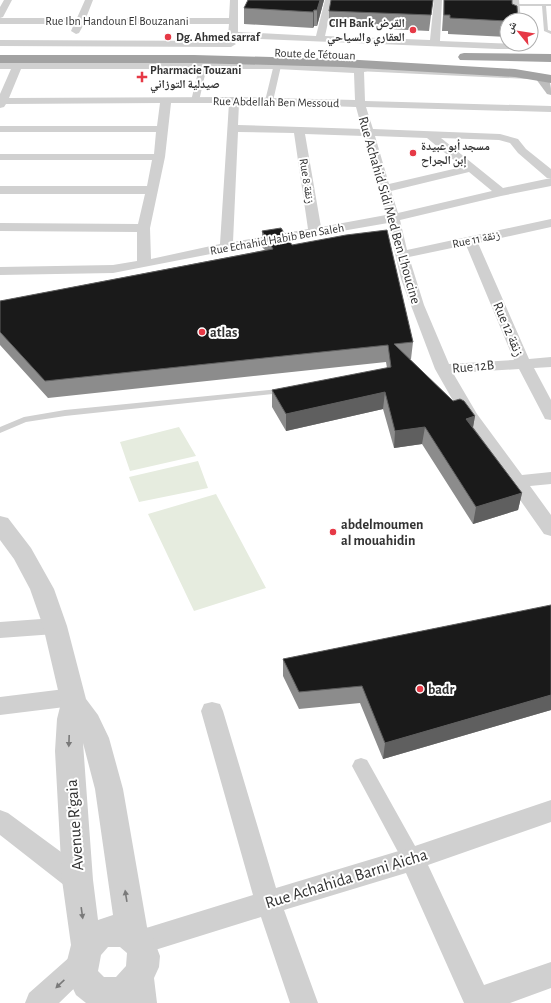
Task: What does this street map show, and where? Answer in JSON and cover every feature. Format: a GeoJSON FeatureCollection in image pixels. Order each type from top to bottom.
{"type":"FeatureCollection","features":[{"type":"Feature","properties":{"kind":"highway","name":"Route de Tétouan"},"geometry":{"type":"LineString","coordinates":[[0,51],[232,43],[372,61],[539,75],[551,65]]}},
{"type":"Feature","properties":{"kind":"highway"},"geometry":{"type":"LineString","coordinates":[[372,61],[438,57]]}},
{"type":"Feature","properties":{"kind":"highway"},"geometry":{"type":"LineString","coordinates":[[453,57],[551,58]]}},
{"type":"Feature","properties":{"kind":"highway","name":"Route de Tétouan"},"geometry":{"type":"LineString","coordinates":[[0,59],[20,62],[194,58],[372,61]]}},
{"type":"Feature","properties":{"kind":"main road"},"geometry":{"type":"LineString","coordinates":[[539,75],[551,91]]}},
{"type":"Feature","properties":{"kind":"street"},"geometry":{"type":"LineString","coordinates":[[73,44],[79,21],[89,0]]}},
{"type":"Feature","properties":{"kind":"street"},"geometry":{"type":"LineString","coordinates":[[320,38],[329,0]]}},
{"type":"Feature","properties":{"kind":"street"},"geometry":{"type":"LineString","coordinates":[[435,43],[438,0]]}},
{"type":"Feature","properties":{"kind":"street"},"geometry":{"type":"LineString","coordinates":[[231,6],[233,21],[232,43]]}},
{"type":"Feature","properties":{"kind":"street","name":"Rue Ibn Handoun El Bouzanani"},"geometry":{"type":"LineString","coordinates":[[0,21],[233,21]]}},
{"type":"Feature","properties":{"kind":"street"},"geometry":{"type":"LineString","coordinates":[[0,43],[232,43],[320,38],[499,47]]}},
{"type":"Feature","properties":{"kind":"street"},"geometry":{"type":"LineString","coordinates":[[0,66],[20,62],[277,66],[359,70],[372,61]]}},
{"type":"Feature","properties":{"kind":"street"},"geometry":{"type":"LineString","coordinates":[[1,102],[20,62]]}},
{"type":"Feature","properties":{"kind":"street"},"geometry":{"type":"LineString","coordinates":[[195,101],[203,66]]}},
{"type":"Feature","properties":{"kind":"street"},"geometry":{"type":"LineString","coordinates":[[268,101],[277,66]]}},
{"type":"Feature","properties":{"kind":"street","name":"Rue Achahid Sidi Med Ben L'houcine"},"geometry":{"type":"LineString","coordinates":[[359,70],[360,103],[402,255],[417,305],[443,369],[470,416],[551,529]]}},
{"type":"Feature","properties":{"kind":"street"},"geometry":{"type":"LineString","coordinates":[[226,247],[234,100]]}},
{"type":"Feature","properties":{"kind":"street","name":"Rue Abdellah Ben Messoud"},"geometry":{"type":"LineString","coordinates":[[1,102],[234,100],[551,110]]}},
{"type":"Feature","properties":{"kind":"street"},"geometry":{"type":"LineString","coordinates":[[144,264],[144,228],[158,157],[166,101]]}},
{"type":"Feature","properties":{"kind":"street"},"geometry":{"type":"LineString","coordinates":[[232,128],[500,137],[514,141],[522,151],[551,175]]}},
{"type":"Feature","properties":{"kind":"street"},"geometry":{"type":"LineString","coordinates":[[0,129],[162,129]]}},
{"type":"Feature","properties":{"kind":"street","name":"Rue 8 زنقة"},"geometry":{"type":"LineString","coordinates":[[299,130],[315,231]]}},
{"type":"Feature","properties":{"kind":"street"},"geometry":{"type":"LineString","coordinates":[[430,134],[502,192]]}},
{"type":"Feature","properties":{"kind":"street"},"geometry":{"type":"LineString","coordinates":[[0,157],[158,157]]}},
{"type":"Feature","properties":{"kind":"street"},"geometry":{"type":"LineString","coordinates":[[385,189],[471,168]]}},
{"type":"Feature","properties":{"kind":"street","name":"Rue Echahid Habib Ben Saleh"},"geometry":{"type":"LineString","coordinates":[[0,271],[113,269],[144,264],[226,247],[393,218],[551,182]]}},
{"type":"Feature","properties":{"kind":"street"},"geometry":{"type":"LineString","coordinates":[[0,190],[152,190]]}},
{"type":"Feature","properties":{"kind":"street","name":"Rue 11 زنقة"},"geometry":{"type":"LineString","coordinates":[[402,255],[551,223]]}},
{"type":"Feature","properties":{"kind":"street"},"geometry":{"type":"LineString","coordinates":[[0,227],[144,228]]}},
{"type":"Feature","properties":{"kind":"street","name":"Rue 12 زنقة"},"geometry":{"type":"LineString","coordinates":[[471,241],[523,362],[551,415]]}},
{"type":"Feature","properties":{"kind":"street","name":"Rue 12B"},"geometry":{"type":"LineString","coordinates":[[443,369],[523,362],[551,362]]}},
{"type":"Feature","properties":{"kind":"street"},"geometry":{"type":"LineString","coordinates":[[517,482],[551,478]]}},
{"type":"Feature","properties":{"kind":"street","name":"Avenue R'gaia"},"geometry":{"type":"LineString","coordinates":[[0,524],[23,554],[39,583],[55,626],[74,700],[95,738],[106,775],[135,938]]}},
{"type":"Feature","properties":{"kind":"street"},"geometry":{"type":"LineString","coordinates":[[0,630],[55,626]]}},
{"type":"Feature","properties":{"kind":"street"},"geometry":{"type":"LineString","coordinates":[[0,706],[74,700]]}},
{"type":"Feature","properties":{"kind":"street","name":"Avenue R'gaia"},"geometry":{"type":"LineString","coordinates":[[74,700],[70,719],[68,758],[84,956]]}},
{"type":"Feature","properties":{"kind":"street"},"geometry":{"type":"LineString","coordinates":[[212,711],[268,902],[304,1003]]}},
{"type":"Feature","properties":{"kind":"street"},"geometry":{"type":"LineString","coordinates":[[361,766],[412,859],[478,1002],[551,975]]}},
{"type":"Feature","properties":{"kind":"street","name":"Rue Achahida Barni Aicha"},"geometry":{"type":"LineString","coordinates":[[135,938],[268,902],[412,859],[551,811]]}},
{"type":"Feature","properties":{"kind":"street"},"geometry":{"type":"LineString","coordinates":[[0,821],[78,880]]}},
{"type":"Feature","properties":{"kind":"street"},"geometry":{"type":"LineString","coordinates":[[39,1003],[84,956],[96,937],[108,931],[120,930],[135,938],[144,953],[139,991],[127,989],[98,998],[82,975],[84,956]]}},
{"type":"Feature","properties":{"kind":"lane"},"geometry":{"type":"LineString","coordinates":[[515,3],[551,5]]}},
{"type":"Feature","properties":{"kind":"lane"},"geometry":{"type":"LineString","coordinates":[[544,5],[546,31],[551,33]]}},
{"type":"Feature","properties":{"kind":"lane"},"geometry":{"type":"LineString","coordinates":[[359,70],[470,76],[539,75]]}},
{"type":"Feature","properties":{"kind":"lane"},"geometry":{"type":"LineString","coordinates":[[0,430],[24,420],[65,413],[279,391]]}},
{"type":"Feature","properties":{"kind":"shaded area"},"geometry":{"type":"Polygon","coordinates":[[[179,427],[196,456],[130,471],[120,442],[179,427]]]}},
{"type":"Feature","properties":{"kind":"shaded area"},"geometry":{"type":"Polygon","coordinates":[[[198,461],[208,488],[139,502],[129,477],[198,461]]]}},
{"type":"Feature","properties":{"kind":"shaded area"},"geometry":{"type":"Polygon","coordinates":[[[216,494],[266,588],[194,611],[148,514],[216,494]]]}},
{"type":"Feature","properties":{"kind":"building"},"geometry":{"type":"Polygon","coordinates":[[[248,0],[320,0],[317,10],[314,10],[313,12],[244,8],[248,0]]]}},
{"type":"Feature","properties":{"kind":"building"},"geometry":{"type":"Polygon","coordinates":[[[331,0],[433,0],[431,15],[329,11],[331,0]]]}},
{"type":"Feature","properties":{"kind":"building"},"geometry":{"type":"Polygon","coordinates":[[[444,0],[512,0],[512,4],[517,6],[517,12],[499,12],[499,21],[450,18],[450,15],[444,15],[444,0]]]}},
{"type":"Feature","properties":{"kind":"building","name":"atlas"},"geometry":{"type":"Polygon","coordinates":[[[281,228],[292,245],[346,235],[387,230],[413,342],[394,344],[453,401],[460,399],[464,401],[475,416],[466,419],[522,493],[476,507],[425,427],[395,431],[385,392],[286,414],[272,390],[391,367],[388,345],[45,381],[0,332],[0,301],[273,249],[262,231],[281,228]]]}},
{"type":"Feature","properties":{"kind":"building","name":"badr"},"geometry":{"type":"Polygon","coordinates":[[[551,605],[551,695],[385,743],[362,686],[299,692],[283,659],[551,605]]]}},
{"type":"Feature","properties":{"kind":"place","name":"CIH Bank القرض العقاري والسياحي"},"geometry":{"type":"Point","coordinates":[413,30]}},
{"type":"Feature","properties":{"kind":"place","name":"Dg. Ahmed sarraf"},"geometry":{"type":"Point","coordinates":[168,37]}},
{"type":"Feature","properties":{"kind":"place","name":"Pharmacie Touzani صيدلية التوزاني"},"geometry":{"type":"Point","coordinates":[142,77]}},
{"type":"Feature","properties":{"kind":"place","name":"مسجد أبو عبيدة إبن الجراح"},"geometry":{"type":"Point","coordinates":[413,153]}},
{"type":"Feature","properties":{"kind":"place","name":"atlas"},"geometry":{"type":"Point","coordinates":[202,332]}},
{"type":"Feature","properties":{"kind":"place","name":"abdelmoumen al mouahidin"},"geometry":{"type":"Point","coordinates":[333,532]}},
{"type":"Feature","properties":{"kind":"place","name":"badr"},"geometry":{"type":"Point","coordinates":[420,689]}}]}
